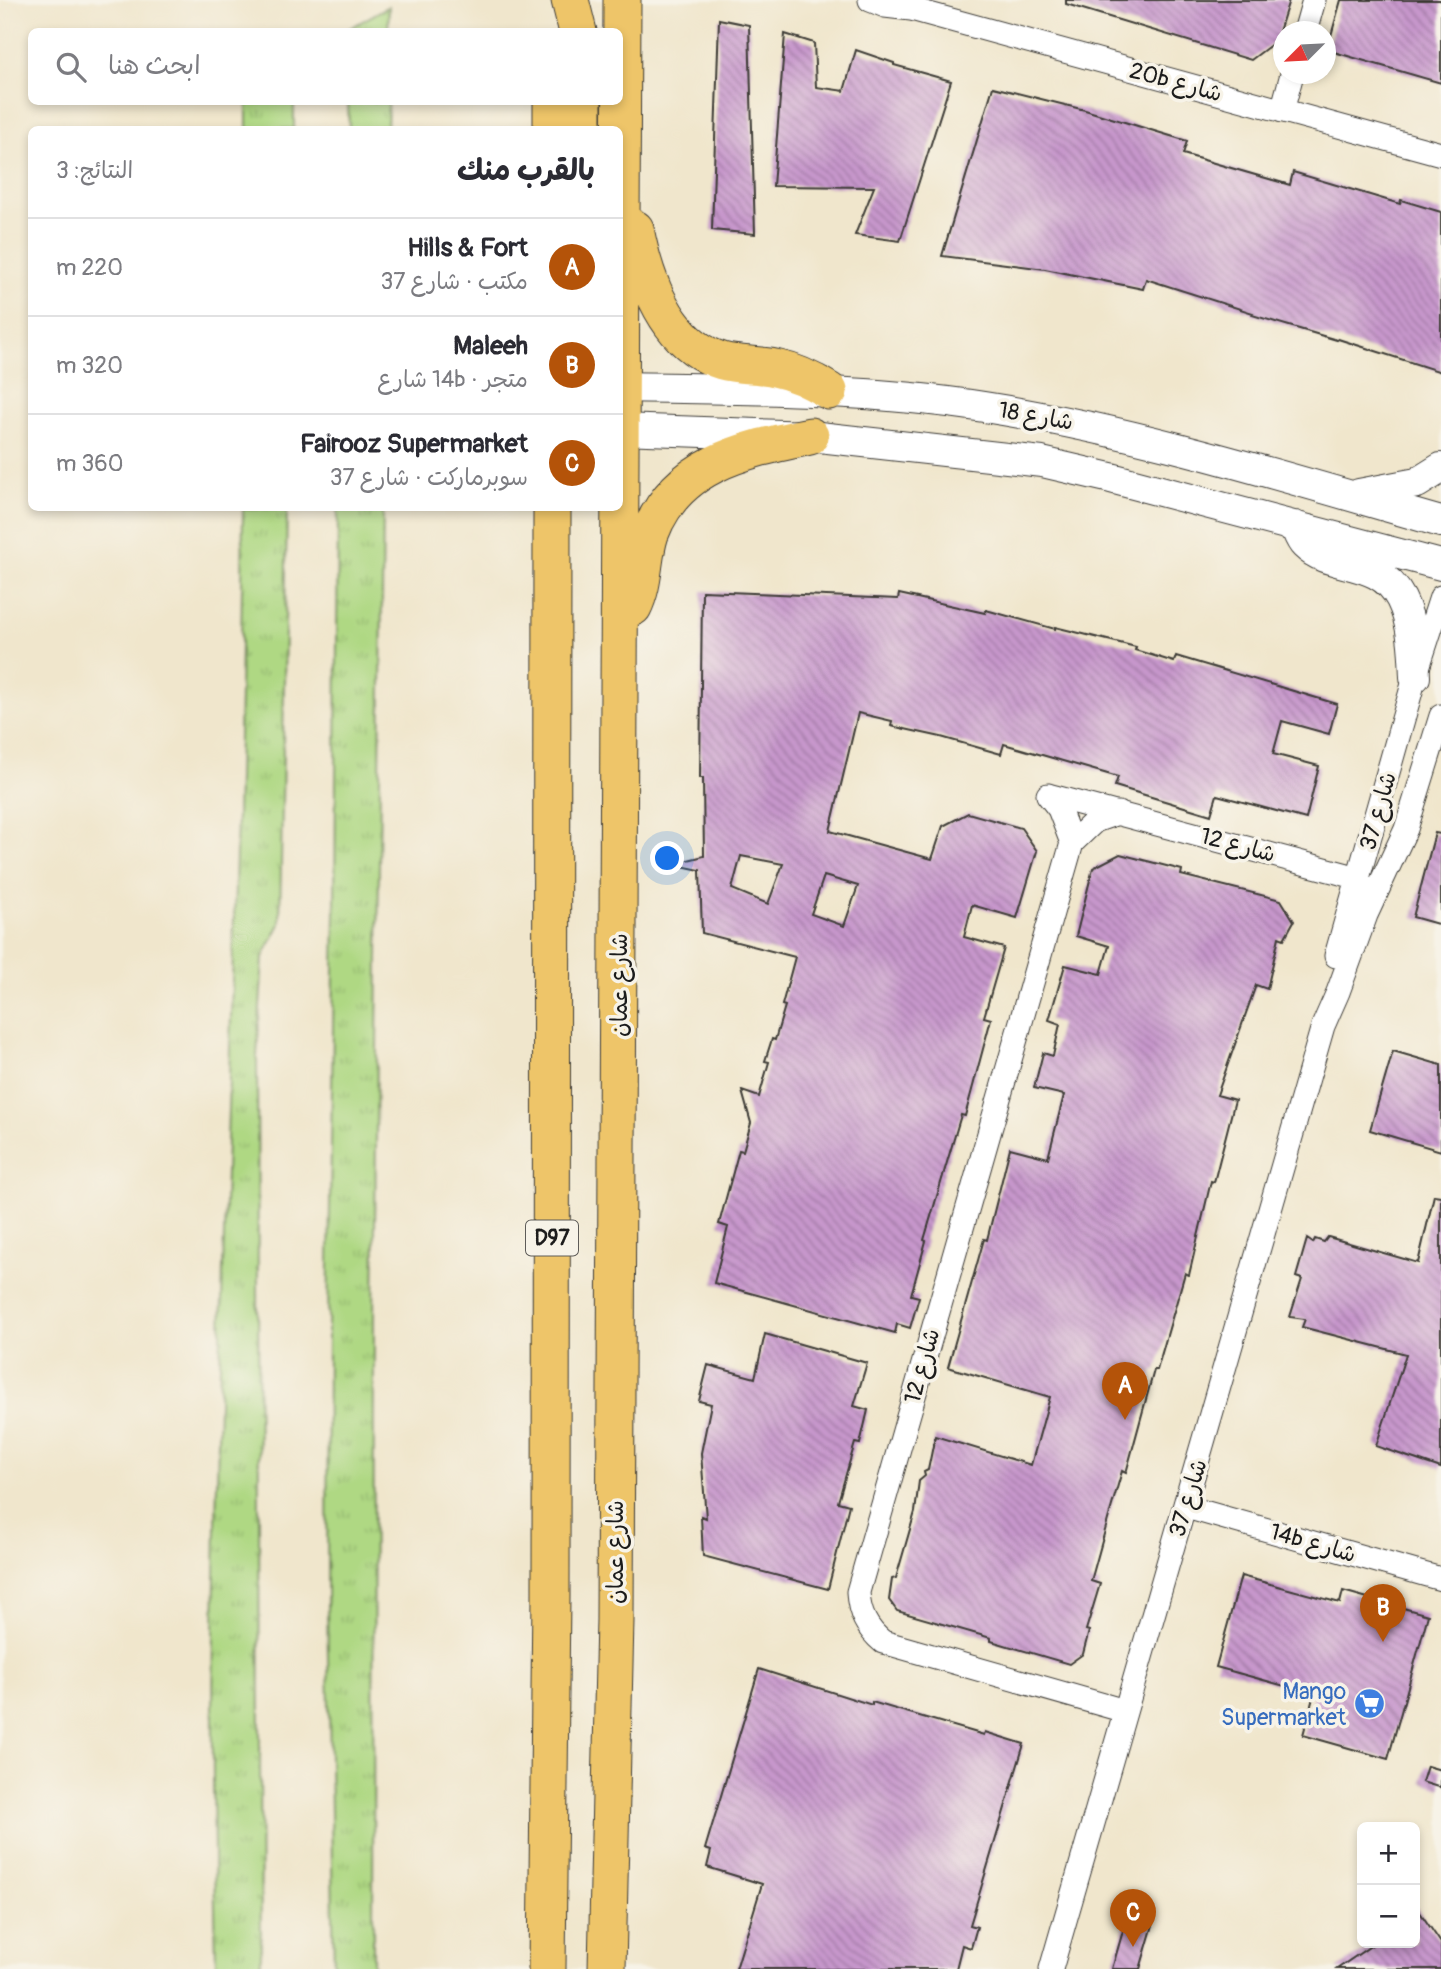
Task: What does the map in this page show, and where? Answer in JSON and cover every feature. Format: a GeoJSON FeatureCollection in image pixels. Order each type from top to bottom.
{"type":"FeatureCollection","features":[{"type":"Feature","properties":{"kind":"main road"},"geometry":{"type":"LineString","coordinates":[[552,0],[552,28]]}},
{"type":"Feature","properties":{"kind":"main road"},"geometry":{"type":"LineString","coordinates":[[570,0],[577,28]]}},
{"type":"Feature","properties":{"kind":"main road","name":"شارع عمان"},"geometry":{"type":"LineString","coordinates":[[622,0],[622,28]]}},
{"type":"Feature","properties":{"kind":"main road"},"geometry":{"type":"LineString","coordinates":[[552,105],[552,126]]}},
{"type":"Feature","properties":{"kind":"main road"},"geometry":{"type":"LineString","coordinates":[[583,105],[583,126]]}},
{"type":"Feature","properties":{"kind":"main road","name":"شارع عمان"},"geometry":{"type":"LineString","coordinates":[[621,105],[621,126]]}},
{"type":"Feature","properties":{"kind":"main road"},"geometry":{"type":"LineString","coordinates":[[623,192],[631,210],[647,279],[660,307],[682,335],[701,351],[722,361],[775,367],[796,373],[829,391]]}},
{"type":"Feature","properties":{"kind":"main road"},"geometry":{"type":"LineString","coordinates":[[618,623],[627,615],[638,597],[649,536],[665,504],[677,491],[717,461],[810,436]]}},
{"type":"Feature","properties":{"kind":"main road","name":"D97"},"geometry":{"type":"LineString","coordinates":[[547,1969],[551,1597],[552,511]]}},
{"type":"Feature","properties":{"kind":"main road","name":"شارع عمان"},"geometry":{"type":"LineString","coordinates":[[607,1969],[615,1606],[620,847],[619,511]]}},
{"type":"Feature","properties":{"kind":"street","name":"20b شارع"},"geometry":{"type":"LineString","coordinates":[[870,0],[885,6],[903,5],[1441,155]]}},
{"type":"Feature","properties":{"kind":"street"},"geometry":{"type":"LineString","coordinates":[[1308,21],[1314,0]]}},
{"type":"Feature","properties":{"kind":"street"},"geometry":{"type":"LineString","coordinates":[[1282,111],[1290,84]]}},
{"type":"Feature","properties":{"kind":"street","name":"شارع 18"},"geometry":{"type":"LineString","coordinates":[[623,387],[829,391],[982,406],[1104,429],[1441,522]]}},
{"type":"Feature","properties":{"kind":"street","name":"شارع 18"},"geometry":{"type":"LineString","coordinates":[[623,429],[810,436],[1042,462],[1441,565]]}},
{"type":"Feature","properties":{"kind":"street"},"geometry":{"type":"LineString","coordinates":[[1348,496],[1417,483],[1441,468]]}},
{"type":"Feature","properties":{"kind":"street"},"geometry":{"type":"LineString","coordinates":[[1295,526],[1301,539],[1311,550],[1370,570],[1394,588],[1406,610],[1411,628],[1415,677]]}},
{"type":"Feature","properties":{"kind":"street","name":"شارع 37"},"geometry":{"type":"LineString","coordinates":[[1051,1969],[1323,1026],[1331,975],[1415,677],[1441,597]]}},
{"type":"Feature","properties":{"kind":"street","name":"شارع 37"},"geometry":{"type":"LineString","coordinates":[[1323,1026],[1366,915],[1406,829],[1441,716]]}},
{"type":"Feature","properties":{"kind":"street","name":"شارع 12"},"geometry":{"type":"LineString","coordinates":[[1125,1711],[883,1642],[865,1623],[858,1602],[859,1583],[1072,843],[1063,817],[1048,795],[1359,878]]}},
{"type":"Feature","properties":{"kind":"street"},"geometry":{"type":"LineString","coordinates":[[1072,843],[1095,821],[1118,813]]}},
{"type":"Feature","properties":{"kind":"street","name":"14b شارع"},"geometry":{"type":"LineString","coordinates":[[1186,1507],[1441,1579]]}},
{"type":"Feature","properties":{"kind":"green space"},"geometry":{"type":"Polygon","coordinates":[[[389,6],[388,28],[350,28],[389,6]]]}},
{"type":"Feature","properties":{"kind":"green space"},"geometry":{"type":"Polygon","coordinates":[[[247,105],[294,105],[294,126],[247,126],[247,105]]]}},
{"type":"Feature","properties":{"kind":"green space"},"geometry":{"type":"Polygon","coordinates":[[[348,105],[388,105],[387,126],[349,126],[348,105]]]}},
{"type":"Feature","properties":{"kind":"green space"},"geometry":{"type":"Polygon","coordinates":[[[243,511],[287,511],[280,924],[263,957],[257,1057],[261,1969],[216,1969],[213,1744],[215,1561],[243,511]]]}},
{"type":"Feature","properties":{"kind":"green space"},"geometry":{"type":"Polygon","coordinates":[[[338,511],[383,511],[374,1319],[373,1969],[334,1969],[327,1606],[328,1322],[338,511]]]}},
{"type":"Feature","properties":{"kind":"building"},"geometry":{"type":"Polygon","coordinates":[[[1066,0],[1289,0],[1282,21],[1273,21],[1273,43],[1251,60],[1066,4],[1066,0]]]}},
{"type":"Feature","properties":{"kind":"building"},"geometry":{"type":"Polygon","coordinates":[[[1341,0],[1441,0],[1441,83],[1336,53],[1335,21],[1341,0]]]}},
{"type":"Feature","properties":{"kind":"building"},"geometry":{"type":"Polygon","coordinates":[[[719,19],[749,25],[755,234],[712,230],[719,19]]]}},
{"type":"Feature","properties":{"kind":"building"},"geometry":{"type":"Polygon","coordinates":[[[785,34],[814,43],[816,87],[844,91],[856,50],[894,65],[951,81],[900,241],[855,235],[874,187],[773,186],[785,34]]]}},
{"type":"Feature","properties":{"kind":"building"},"geometry":{"type":"Polygon","coordinates":[[[993,87],[1085,110],[1187,141],[1183,154],[1290,185],[1293,172],[1400,204],[1401,200],[1441,212],[1441,372],[1252,315],[1253,313],[1146,279],[1143,289],[1045,269],[942,256],[993,87]]]}},
{"type":"Feature","properties":{"kind":"building"},"geometry":{"type":"Polygon","coordinates":[[[702,591],[898,599],[899,594],[985,613],[986,610],[1136,647],[1135,650],[1174,662],[1176,656],[1337,704],[1329,734],[1282,721],[1273,754],[1319,766],[1306,819],[1217,795],[1211,815],[1115,786],[1118,777],[1004,744],[1001,754],[891,726],[892,721],[858,713],[830,831],[932,859],[943,826],[968,813],[1021,828],[1037,851],[1017,918],[972,905],[964,937],[1004,948],[984,1017],[991,1019],[965,1116],[961,1115],[924,1240],[926,1241],[911,1295],[919,1297],[910,1328],[897,1324],[895,1333],[714,1283],[728,1227],[719,1224],[739,1150],[743,1151],[751,1123],[742,1091],[759,1097],[769,1062],[765,1061],[772,1039],[775,1040],[785,1006],[782,1005],[795,957],[702,933],[700,870],[672,864],[704,856],[703,778],[700,778],[702,591]],[[741,856],[732,889],[768,904],[783,864],[741,856]],[[824,876],[811,914],[844,926],[858,886],[824,876]]]}},
{"type":"Feature","properties":{"kind":"building"},"geometry":{"type":"Polygon","coordinates":[[[1435,833],[1441,834],[1441,925],[1413,917],[1435,833]]]}},
{"type":"Feature","properties":{"kind":"building"},"geometry":{"type":"Polygon","coordinates":[[[1120,854],[1182,870],[1181,875],[1281,900],[1294,921],[1284,939],[1279,937],[1267,989],[1256,985],[1217,1095],[1235,1100],[1214,1182],[1211,1181],[1189,1275],[1185,1273],[1157,1370],[1154,1370],[1126,1473],[1122,1471],[1109,1516],[1091,1581],[1100,1584],[1086,1630],[1089,1631],[1083,1654],[1069,1664],[897,1611],[889,1600],[892,1579],[896,1578],[915,1512],[919,1481],[928,1470],[935,1436],[1031,1465],[1050,1397],[948,1367],[984,1239],[987,1240],[1010,1148],[1048,1158],[1064,1095],[1034,1088],[1043,1053],[1053,1056],[1060,1024],[1049,1020],[1065,965],[1101,974],[1109,946],[1076,936],[1093,868],[1120,854]]]}},
{"type":"Feature","properties":{"kind":"building"},"geometry":{"type":"Polygon","coordinates":[[[1393,1051],[1441,1065],[1441,1151],[1370,1130],[1393,1051]]]}},
{"type":"Feature","properties":{"kind":"building"},"geometry":{"type":"Polygon","coordinates":[[[1434,1195],[1441,1196],[1441,1468],[1376,1446],[1406,1354],[1302,1327],[1305,1319],[1290,1317],[1302,1279],[1296,1277],[1307,1239],[1313,1243],[1315,1239],[1324,1242],[1328,1237],[1418,1263],[1434,1195]]]}},
{"type":"Feature","properties":{"kind":"building"},"geometry":{"type":"Polygon","coordinates":[[[765,1334],[867,1363],[854,1406],[868,1410],[860,1444],[855,1443],[838,1502],[849,1505],[828,1589],[703,1556],[701,1516],[706,1518],[701,1453],[711,1404],[699,1401],[708,1365],[755,1378],[765,1334]]]}},
{"type":"Feature","properties":{"kind":"building"},"geometry":{"type":"Polygon","coordinates":[[[1241,1576],[1340,1603],[1343,1591],[1428,1615],[1388,1759],[1303,1735],[1314,1694],[1216,1667],[1241,1576]]]}},
{"type":"Feature","properties":{"kind":"building"},"geometry":{"type":"Polygon","coordinates":[[[759,1669],[872,1705],[872,1702],[1024,1744],[970,1925],[977,1927],[971,1948],[962,1945],[956,1969],[736,1969],[762,1884],[707,1867],[711,1851],[705,1849],[759,1669]]]}},
{"type":"Feature","properties":{"kind":"building"},"geometry":{"type":"Polygon","coordinates":[[[1427,1766],[1441,1770],[1441,1788],[1422,1782],[1427,1766]]]}},
{"type":"Feature","properties":{"kind":"building"},"geometry":{"type":"Polygon","coordinates":[[[1420,1912],[1441,1943],[1441,1969],[1337,1969],[1368,1948],[1420,1948],[1420,1912]]]}},
{"type":"Feature","properties":{"kind":"building"},"geometry":{"type":"Polygon","coordinates":[[[1127,1917],[1153,1925],[1140,1969],[1112,1969],[1127,1917]]]}},
{"type":"Feature","properties":{"kind":"place","name":"Hills & Fort"},"geometry":{"type":"Point","coordinates":[1125,1420]}},
{"type":"Feature","properties":{"kind":"place","name":"Maleeh"},"geometry":{"type":"Point","coordinates":[1383,1642]}},
{"type":"Feature","properties":{"kind":"place","name":"Mango Supermarket"},"geometry":{"type":"Point","coordinates":[1369,1704]}},
{"type":"Feature","properties":{"kind":"place","name":"Fairooz Supermarket"},"geometry":{"type":"Point","coordinates":[1133,1947]}}]}
